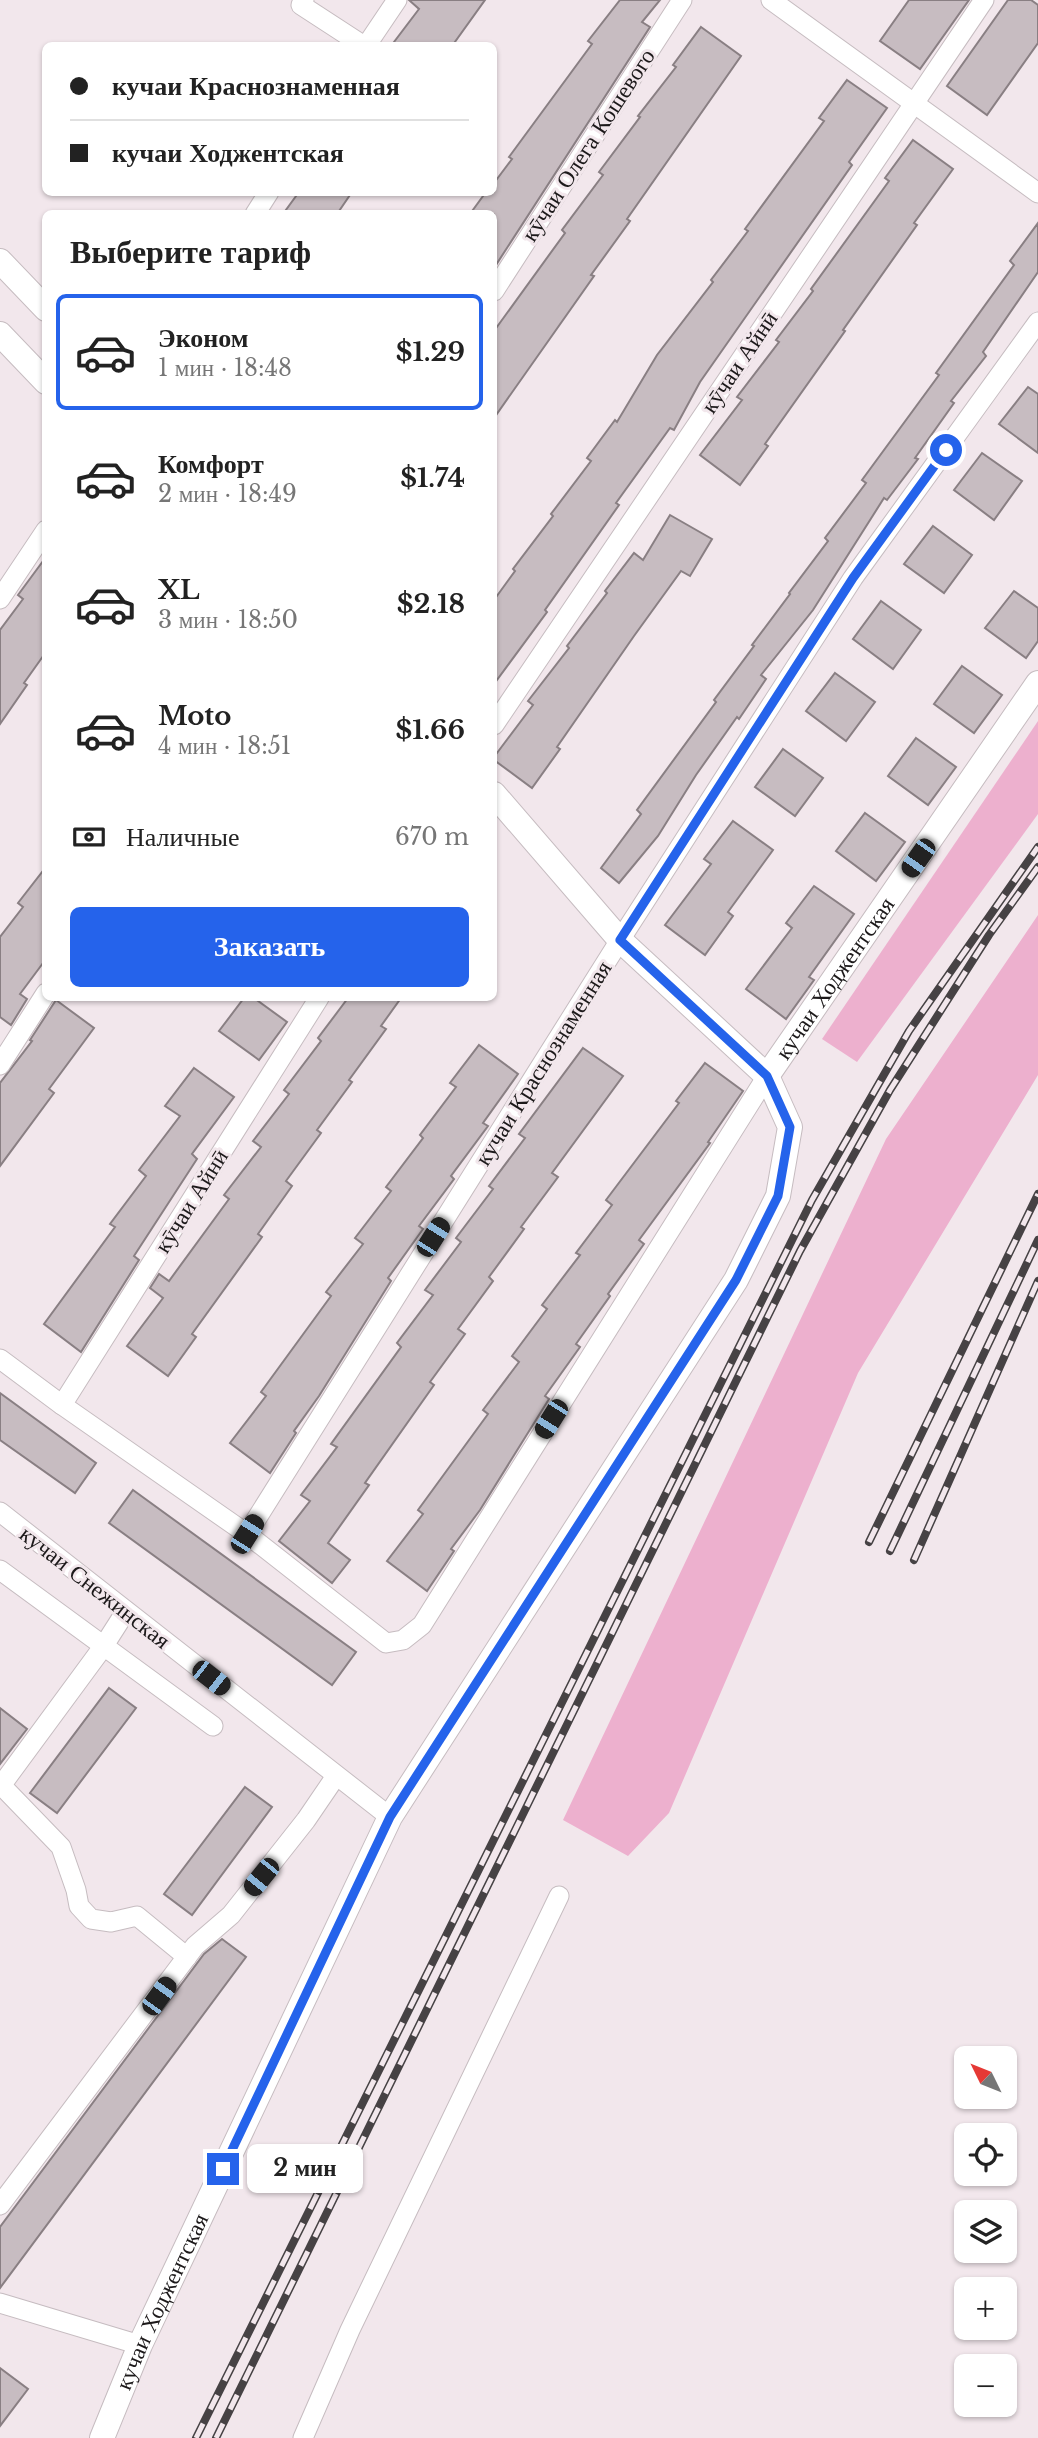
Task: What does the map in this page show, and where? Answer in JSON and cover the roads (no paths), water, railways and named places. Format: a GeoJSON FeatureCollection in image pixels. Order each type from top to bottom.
{"type":"FeatureCollection","features":[{"type":"Feature","properties":{"kind":"main road"},"geometry":{"type":"LineString","coordinates":[[0,261],[42,305]]}},
{"type":"Feature","properties":{"kind":"main road"},"geometry":{"type":"LineString","coordinates":[[0,334],[42,378]]}},
{"type":"Feature","properties":{"kind":"main road","name":"кучаи Ходжентская"},"geometry":{"type":"LineString","coordinates":[[102,2438],[140,2346],[390,1817],[736,1280],[778,1196],[790,1127],[767,1076],[1038,683]]}},
{"type":"Feature","properties":{"kind":"main road"},"geometry":{"type":"LineString","coordinates":[[497,797],[620,940],[767,1076]]}},
{"type":"Feature","properties":{"kind":"street"},"geometry":{"type":"LineString","coordinates":[[304,0],[301,5],[359,42]]}},
{"type":"Feature","properties":{"kind":"street"},"geometry":{"type":"LineString","coordinates":[[368,42],[397,0]]}},
{"type":"Feature","properties":{"kind":"street","name":"кӯчаи Олега Кошевого"},"geometry":{"type":"LineString","coordinates":[[497,286],[682,0]]}},
{"type":"Feature","properties":{"kind":"street"},"geometry":{"type":"LineString","coordinates":[[771,0],[1038,193]]}},
{"type":"Feature","properties":{"kind":"street","name":"кӯчаи Айнӣ"},"geometry":{"type":"LineString","coordinates":[[497,720],[984,0]]}},
{"type":"Feature","properties":{"kind":"street","name":"кучаи Краснознаменная"},"geometry":{"type":"LineString","coordinates":[[247,1534],[620,940],[853,578],[1038,322]]}},
{"type":"Feature","properties":{"kind":"street"},"geometry":{"type":"LineString","coordinates":[[0,599],[42,536]]}},
{"type":"Feature","properties":{"kind":"street"},"geometry":{"type":"LineString","coordinates":[[0,1065],[42,999]]}},
{"type":"Feature","properties":{"kind":"street","name":"кӯчаи Айнӣ"},"geometry":{"type":"LineString","coordinates":[[62,1405],[317,1001]]}},
{"type":"Feature","properties":{"kind":"street"},"geometry":{"type":"LineString","coordinates":[[0,1359],[247,1534],[386,1643],[403,1640],[422,1625],[767,1076]]}},
{"type":"Feature","properties":{"kind":"street","name":"кучаи Снежинская"},"geometry":{"type":"LineString","coordinates":[[0,1512],[390,1817]]}},
{"type":"Feature","properties":{"kind":"street"},"geometry":{"type":"LineString","coordinates":[[0,1570],[213,1726]]}},
{"type":"Feature","properties":{"kind":"street"},"geometry":{"type":"LineString","coordinates":[[126,1611],[103,1647],[1,1786],[61,1847],[79,1906],[91,1919],[111,1922],[137,1916],[187,1957]]}},
{"type":"Feature","properties":{"kind":"street"},"geometry":{"type":"LineString","coordinates":[[0,2205],[195,1946],[231,1915],[337,1776]]}},
{"type":"Feature","properties":{"kind":"street"},"geometry":{"type":"LineString","coordinates":[[303,2438],[350,2330],[559,1896]]}},
{"type":"Feature","properties":{"kind":"street"},"geometry":{"type":"LineString","coordinates":[[0,2302],[140,2346]]}},
{"type":"Feature","properties":{"kind":"railway"},"geometry":{"type":"LineString","coordinates":[[196,2438],[812,1200],[909,1031],[1038,847]]}},
{"type":"Feature","properties":{"kind":"railway"},"geometry":{"type":"LineString","coordinates":[[216,2438],[800,1251],[890,1090],[989,935],[1038,867]]}},
{"type":"Feature","properties":{"kind":"railway"},"geometry":{"type":"LineString","coordinates":[[869,1542],[1038,1194]]}},
{"type":"Feature","properties":{"kind":"railway"},"geometry":{"type":"LineString","coordinates":[[890,1551],[1038,1240]]}},
{"type":"Feature","properties":{"kind":"railway"},"geometry":{"type":"LineString","coordinates":[[914,1560],[1038,1281]]}}]}
